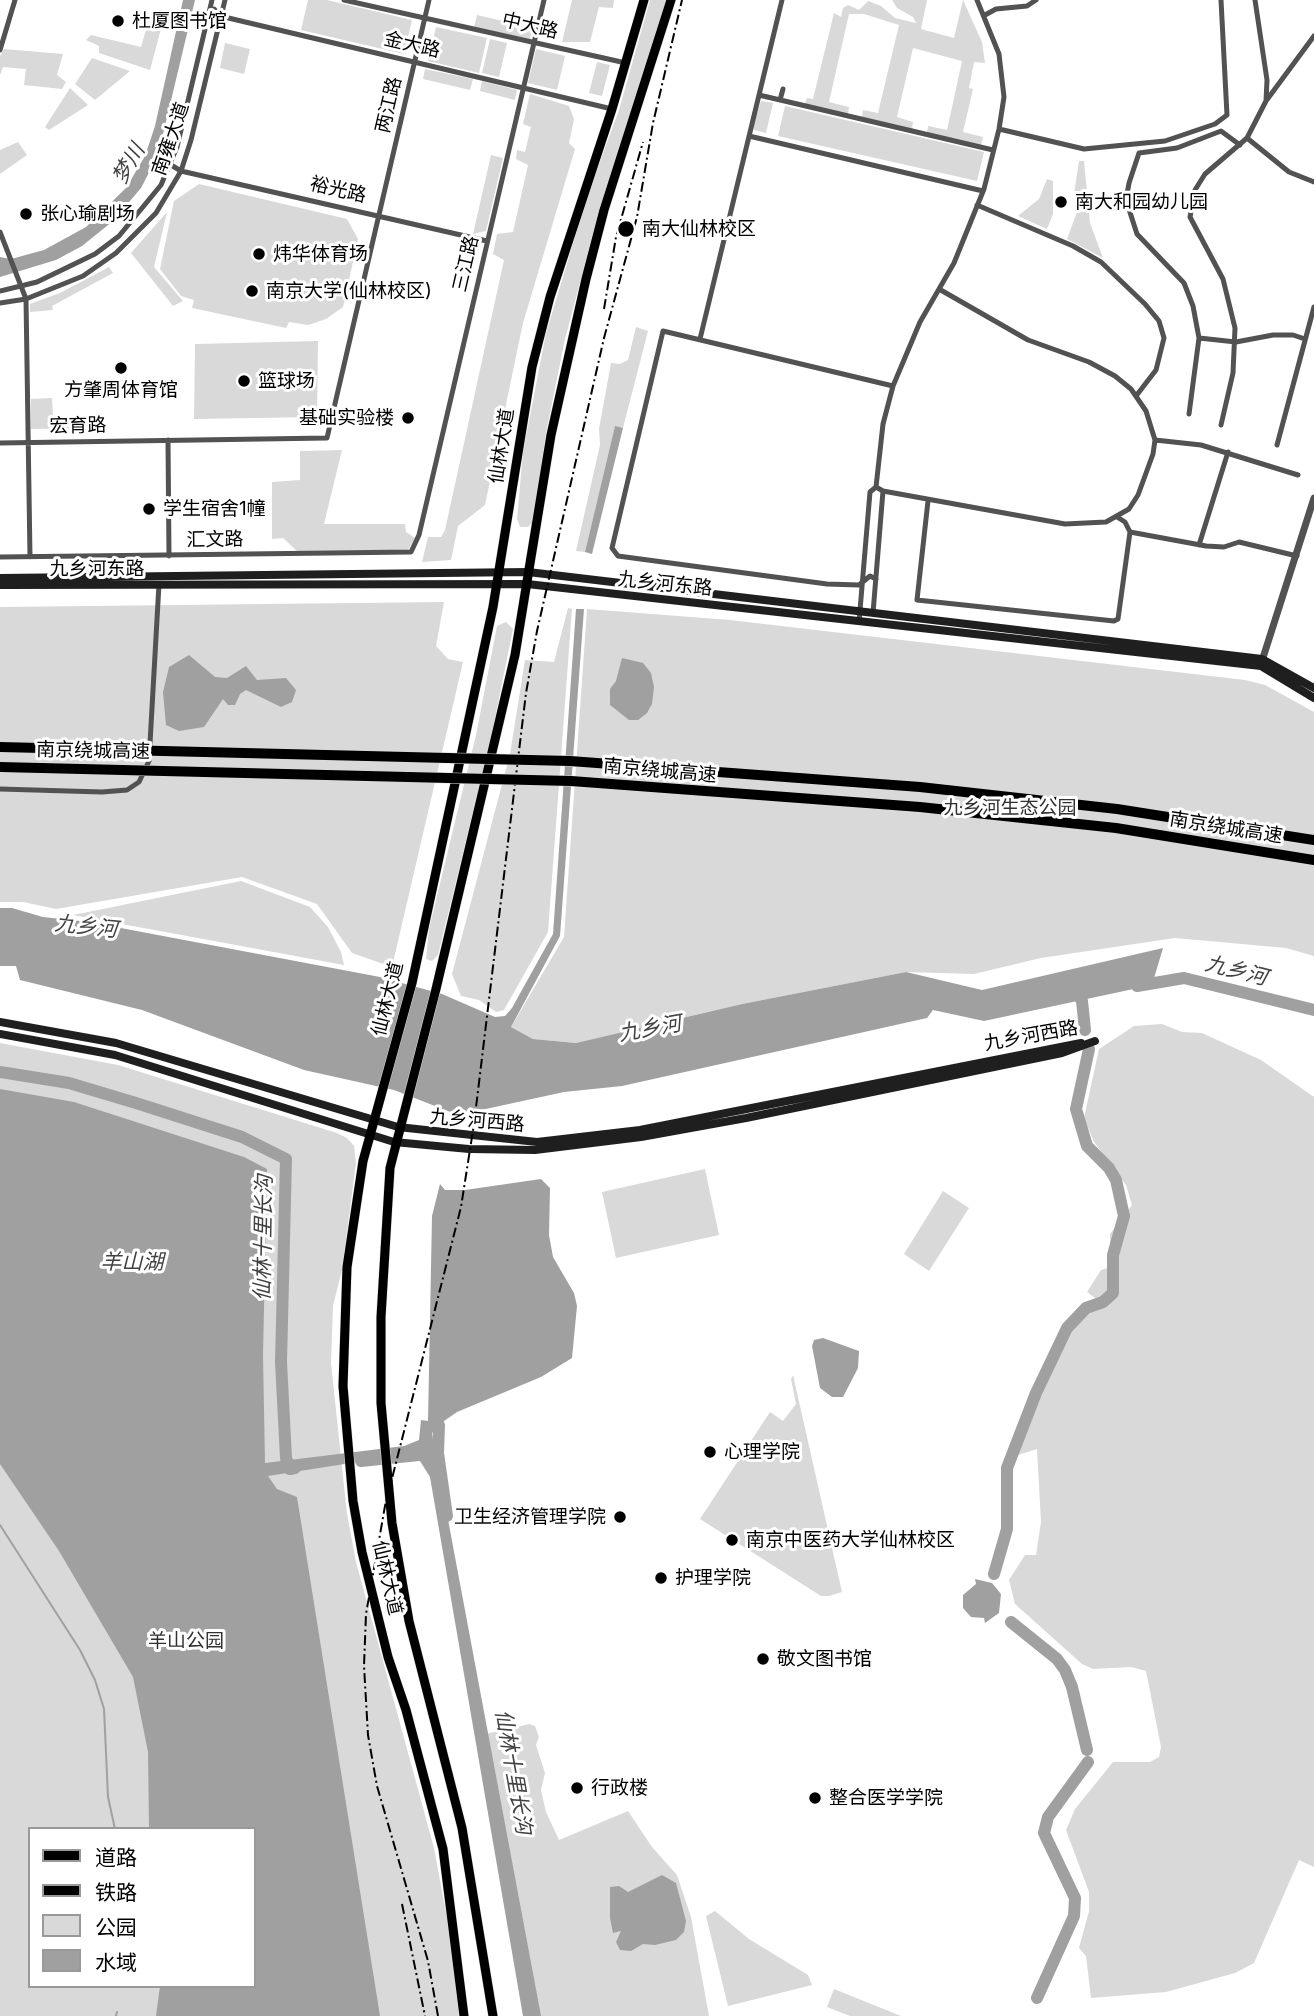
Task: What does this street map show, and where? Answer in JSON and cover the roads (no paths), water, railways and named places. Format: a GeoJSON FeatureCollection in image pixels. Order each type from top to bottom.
{"type":"FeatureCollection","features":[{"type":"Feature","properties":{"kind":"highway","name":"南京绕城高速"},"geometry":{"type":"LineString","coordinates":[[0,747],[570,761],[920,787],[1117,809],[1314,841]]}},
{"type":"Feature","properties":{"kind":"highway","name":"南京绕城高速"},"geometry":{"type":"LineString","coordinates":[[0,767],[571,781],[920,807],[1116,828],[1314,860]]}},
{"type":"Feature","properties":{"kind":"main road","name":"仙林大道"},"geometry":{"type":"LineString","coordinates":[[464,2016],[443,1849],[372,1597],[362,1552],[350,1471],[343,1386],[344,1306],[354,1213],[370,1135],[412,983],[497,583],[532,367],[557,273],[612,109],[644,0]]}},
{"type":"Feature","properties":{"kind":"main road","name":"仙林大道"},"geometry":{"type":"LineString","coordinates":[[493,2016],[462,1828],[400,1577],[381,1403],[385,1231],[394,1142],[436,989],[514,655],[551,435],[586,279],[604,210],[671,0]]}},
{"type":"Feature","properties":{"kind":"main road","name":"九乡河东路"},"geometry":{"type":"LineString","coordinates":[[0,578],[245,578],[528,572],[860,611],[1261,663],[1314,688]]}},
{"type":"Feature","properties":{"kind":"main road","name":"九乡河东路"},"geometry":{"type":"LineString","coordinates":[[0,585],[527,584],[859,622],[1261,663],[1314,698]]}},
{"type":"Feature","properties":{"kind":"main road","name":"九乡河西路"},"geometry":{"type":"LineString","coordinates":[[0,1022],[116,1043],[398,1127],[426,1133],[537,1142],[640,1130],[966,1064],[1095,1041],[1062,1054],[641,1137],[535,1150],[468,1149],[394,1142],[115,1055],[0,1034]]}},
{"type":"Feature","properties":{"kind":"street"},"geometry":{"type":"LineString","coordinates":[[0,50],[15,0]]}},
{"type":"Feature","properties":{"kind":"street","name":"南雍大道"},"geometry":{"type":"LineString","coordinates":[[0,291],[75,266],[108,244],[142,211],[171,165],[212,0]]}},
{"type":"Feature","properties":{"kind":"street","name":"南雍大道"},"geometry":{"type":"LineString","coordinates":[[0,303],[26,299],[83,276],[116,253],[156,213],[181,171],[225,0]]}},
{"type":"Feature","properties":{"kind":"street","name":"中大路"},"geometry":{"type":"LineString","coordinates":[[345,0],[626,63]]}},
{"type":"Feature","properties":{"kind":"street","name":"两江路"},"geometry":{"type":"LineString","coordinates":[[185,440],[327,438],[429,0]]}},
{"type":"Feature","properties":{"kind":"street","name":"三江路"},"geometry":{"type":"LineString","coordinates":[[419,535],[544,0]]}},
{"type":"Feature","properties":{"kind":"street"},"geometry":{"type":"LineString","coordinates":[[700,339],[782,0]]}},
{"type":"Feature","properties":{"kind":"street"},"geometry":{"type":"LineString","coordinates":[[859,622],[870,492],[876,487],[883,424],[893,386],[920,322],[954,263],[983,191],[999,129],[1004,97],[999,54],[977,0]]}},
{"type":"Feature","properties":{"kind":"street"},"geometry":{"type":"LineString","coordinates":[[985,15],[996,9],[1027,6],[1036,0]]}},
{"type":"Feature","properties":{"kind":"street"},"geometry":{"type":"LineString","coordinates":[[999,129],[1084,149],[1180,138],[1214,124],[1227,115],[1221,0]]}},
{"type":"Feature","properties":{"kind":"street"},"geometry":{"type":"LineString","coordinates":[[1255,0],[1267,80],[1266,101]]}},
{"type":"Feature","properties":{"kind":"street","name":"金大路"},"geometry":{"type":"LineString","coordinates":[[209,12],[217,9],[220,16],[612,109]]}},
{"type":"Feature","properties":{"kind":"street"},"geometry":{"type":"LineString","coordinates":[[1221,425],[1229,399],[1236,342],[1231,303],[1223,279],[1190,217],[1195,190],[1205,174],[1247,138],[1266,101],[1314,36]]}},
{"type":"Feature","properties":{"kind":"street"},"geometry":{"type":"LineString","coordinates":[[780,100],[783,89]]}},
{"type":"Feature","properties":{"kind":"street"},"geometry":{"type":"LineString","coordinates":[[759,95],[993,150]]}},
{"type":"Feature","properties":{"kind":"street"},"geometry":{"type":"LineString","coordinates":[[851,117],[853,108]]}},
{"type":"Feature","properties":{"kind":"street"},"geometry":{"type":"LineString","coordinates":[[915,132],[917,122]]}},
{"type":"Feature","properties":{"kind":"street"},"geometry":{"type":"LineString","coordinates":[[1189,414],[1199,338],[1193,306],[1184,283],[1137,234],[1126,200],[1129,183],[1139,153],[1177,148],[1221,131],[1240,145]]}},
{"type":"Feature","properties":{"kind":"street"},"geometry":{"type":"LineString","coordinates":[[749,136],[983,191]]}},
{"type":"Feature","properties":{"kind":"street"},"geometry":{"type":"LineString","coordinates":[[1247,138],[1289,172],[1314,182]]}},
{"type":"Feature","properties":{"kind":"street","name":"裕光路"},"geometry":{"type":"LineString","coordinates":[[171,165],[181,171],[487,241]]}},
{"type":"Feature","properties":{"kind":"street"},"geometry":{"type":"LineString","coordinates":[[977,205],[1026,223],[1101,262],[1145,304],[1159,321],[1164,338],[1156,370],[1136,396]]}},
{"type":"Feature","properties":{"kind":"street"},"geometry":{"type":"LineString","coordinates":[[0,232],[26,299],[30,557]]}},
{"type":"Feature","properties":{"kind":"street"},"geometry":{"type":"LineString","coordinates":[[108,244],[116,253]]}},
{"type":"Feature","properties":{"kind":"street"},"geometry":{"type":"LineString","coordinates":[[876,487],[928,501],[1065,524],[1106,522],[1129,509],[1138,495],[1155,440],[1146,411],[1136,396],[1115,376],[1089,362],[1028,340],[939,289]]}},
{"type":"Feature","properties":{"kind":"street"},"geometry":{"type":"LineString","coordinates":[[1277,445],[1314,307]]}},
{"type":"Feature","properties":{"kind":"street"},"geometry":{"type":"LineString","coordinates":[[876,579],[870,576],[864,583],[827,584],[613,553],[612,548],[663,331],[893,386]]}},
{"type":"Feature","properties":{"kind":"street"},"geometry":{"type":"LineString","coordinates":[[1199,338],[1236,342],[1273,335],[1293,335],[1305,339]]}},
{"type":"Feature","properties":{"kind":"street"},"geometry":{"type":"LineString","coordinates":[[168,440],[169,556]]}},
{"type":"Feature","properties":{"kind":"street","name":"宏育路"},"geometry":{"type":"LineString","coordinates":[[0,443],[185,440]]}},
{"type":"Feature","properties":{"kind":"street"},"geometry":{"type":"LineString","coordinates":[[1155,440],[1201,445],[1298,475]]}},
{"type":"Feature","properties":{"kind":"street"},"geometry":{"type":"LineString","coordinates":[[1199,545],[1228,452]]}},
{"type":"Feature","properties":{"kind":"street"},"geometry":{"type":"LineString","coordinates":[[872,623],[883,491]]}},
{"type":"Feature","properties":{"kind":"street"},"geometry":{"type":"LineString","coordinates":[[1261,663],[1298,556],[1314,498]]}},
{"type":"Feature","properties":{"kind":"street"},"geometry":{"type":"LineString","coordinates":[[928,501],[917,600],[1114,621],[1118,619],[1129,533],[1125,522],[1117,517]]}},
{"type":"Feature","properties":{"kind":"street"},"geometry":{"type":"LineString","coordinates":[[1129,533],[1199,545],[1224,547],[1239,542],[1298,556]]}},
{"type":"Feature","properties":{"kind":"street","name":"汇文路"},"geometry":{"type":"LineString","coordinates":[[0,557],[405,554],[416,546],[419,535]]}},
{"type":"Feature","properties":{"kind":"street"},"geometry":{"type":"LineString","coordinates":[[0,789],[102,792],[127,790],[139,782],[149,761],[159,584]]}},
{"type":"Feature","properties":{"kind":"water"},"geometry":{"type":"Polygon","coordinates":[[[183,0],[195,0],[158,155],[141,188],[113,221],[82,246],[56,260],[0,277],[0,257],[11,259],[44,250],[86,227],[126,188],[145,156],[155,126],[183,0]]]}},
{"type":"Feature","properties":{"kind":"water"},"geometry":{"type":"Polygon","coordinates":[[[615,426],[623,428],[592,554],[585,552],[615,426]]]}},
{"type":"Feature","properties":{"kind":"water"},"geometry":{"type":"Polygon","coordinates":[[[576,609],[584,609],[560,936],[511,1027],[533,1039],[576,1043],[742,1004],[906,972],[982,990],[1163,948],[1152,985],[984,1021],[933,1010],[927,1018],[622,1086],[564,1092],[458,1115],[394,1090],[304,1070],[142,1010],[20,980],[16,966],[0,966],[0,908],[12,908],[43,917],[89,922],[380,977],[442,994],[495,1017],[505,1016],[553,934],[576,609]]]}},
{"type":"Feature","properties":{"kind":"water"},"geometry":{"type":"Polygon","coordinates":[[[189,655],[215,677],[227,678],[246,666],[257,680],[286,678],[296,690],[292,702],[281,707],[246,690],[240,694],[235,705],[228,705],[223,699],[204,727],[179,731],[166,725],[163,692],[169,667],[189,655]]]}},
{"type":"Feature","properties":{"kind":"water"},"geometry":{"type":"Polygon","coordinates":[[[622,658],[643,663],[651,673],[654,687],[652,704],[647,713],[638,720],[629,720],[610,705],[610,689],[616,681],[622,658]]]}},
{"type":"Feature","properties":{"kind":"water","name":"羊山湖"},"geometry":{"type":"Polygon","coordinates":[[[0,1089],[74,1102],[244,1157],[267,1169],[263,1355],[265,1463],[404,1446],[419,1440],[421,1420],[428,1421],[432,1216],[440,1184],[445,1190],[465,1190],[541,1179],[550,1188],[549,1235],[553,1257],[574,1293],[577,1306],[572,1358],[541,1377],[457,1412],[434,1428],[432,1434],[541,2016],[523,2016],[430,1477],[420,1461],[402,1455],[268,1476],[277,1489],[297,1497],[380,2016],[156,2016],[160,1988],[256,1988],[256,1827],[149,1827],[148,1752],[133,1677],[59,1551],[0,1464],[0,1089]]]}},
{"type":"Feature","properties":{"kind":"water"},"geometry":{"type":"Polygon","coordinates":[[[823,1338],[859,1351],[858,1368],[843,1397],[832,1397],[820,1388],[812,1346],[814,1340],[823,1338]]]}},
{"type":"Feature","properties":{"kind":"water"},"geometry":{"type":"Polygon","coordinates":[[[975,1579],[992,1583],[1001,1594],[999,1613],[985,1623],[984,1618],[971,1617],[963,1608],[963,1595],[976,1584],[975,1579]]]}},
{"type":"Feature","properties":{"kind":"water"},"geometry":{"type":"Polygon","coordinates":[[[662,1875],[676,1883],[686,1921],[684,1932],[676,1940],[655,1945],[643,1944],[631,1951],[620,1950],[616,1942],[621,1931],[613,1933],[610,1918],[610,1887],[619,1886],[628,1892],[662,1875]]]}},
{"type":"Feature","properties":{"kind":"waterway","name":"九乡河"},"geometry":{"type":"LineString","coordinates":[[1137,986],[1184,978],[1314,1010]]}},
{"type":"Feature","properties":{"kind":"waterway"},"geometry":{"type":"LineString","coordinates":[[1074,988],[1082,1001],[1085,1030]]}},
{"type":"Feature","properties":{"kind":"waterway"},"geometry":{"type":"LineString","coordinates":[[994,1574],[1007,1529],[1007,1468],[1036,1393],[1067,1328],[1086,1308],[1103,1302],[1113,1293],[1113,1255],[1124,1216],[1116,1180],[1109,1168],[1087,1146],[1076,1109],[1089,1049]]}},
{"type":"Feature","properties":{"kind":"waterway","name":"仙林十里长沟"},"geometry":{"type":"LineString","coordinates":[[0,1072],[69,1083],[136,1103],[242,1137],[286,1159],[281,1362],[286,1458],[290,1469],[295,1468]]}},
{"type":"Feature","properties":{"kind":"waterway","name":"仙林十里长沟"},"geometry":{"type":"LineString","coordinates":[[439,1425],[438,1453],[447,1516]]}},
{"type":"Feature","properties":{"kind":"waterway","name":"仙林十里长沟"},"geometry":{"type":"LineString","coordinates":[[361,1461],[438,1453]]}},
{"type":"Feature","properties":{"kind":"waterway"},"geometry":{"type":"LineString","coordinates":[[0,1525],[80,1650],[95,1680],[104,1709],[108,1797],[115,1827]]}},
{"type":"Feature","properties":{"kind":"waterway"},"geometry":{"type":"LineString","coordinates":[[1011,1622],[1057,1659],[1065,1670],[1072,1687],[1087,1750]]}},
{"type":"Feature","properties":{"kind":"waterway"},"geometry":{"type":"LineString","coordinates":[[1037,1998],[1074,1916],[1075,1898],[1044,1833],[1048,1817],[1088,1762]]}},
{"type":"Feature","properties":{"kind":"waterway"},"geometry":{"type":"LineString","coordinates":[[116,2016],[117,2012]]}},
{"type":"Feature","properties":{"kind":"railway"},"geometry":{"type":"LineString","coordinates":[[438,2016],[428,1961],[377,1786],[368,1735],[364,1666],[366,1614],[385,1506],[461,1207],[474,1124],[526,693],[537,631],[604,338],[637,217],[653,123],[682,0]]}},
{"type":"Feature","properties":{"kind":"railway"},"geometry":{"type":"LineString","coordinates":[[604,309],[616,237],[643,142]]}},
{"type":"Feature","properties":{"kind":"railway"},"geometry":{"type":"LineString","coordinates":[[402,1904],[425,2016]]}},
{"type":"Feature","properties":{"kind":"place","name":"杜厦图书馆"},"geometry":{"type":"Point","coordinates":[118,21]}},
{"type":"Feature","properties":{"kind":"place","name":"南大和园幼儿园"},"geometry":{"type":"Point","coordinates":[1061,202]}},
{"type":"Feature","properties":{"kind":"place","name":"张心瑜剧场"},"geometry":{"type":"Point","coordinates":[26,214]}},
{"type":"Feature","properties":{"kind":"place","name":"南大仙林校区"},"geometry":{"type":"Point","coordinates":[626,229]}},
{"type":"Feature","properties":{"kind":"place","name":"炜华体育场"},"geometry":{"type":"Point","coordinates":[259,254]}},
{"type":"Feature","properties":{"kind":"place","name":"南京大学(仙林校区)"},"geometry":{"type":"Point","coordinates":[252,291]}},
{"type":"Feature","properties":{"kind":"place","name":"方肇周体育馆"},"geometry":{"type":"Point","coordinates":[121,368]}},
{"type":"Feature","properties":{"kind":"place","name":"篮球场"},"geometry":{"type":"Point","coordinates":[244,381]}},
{"type":"Feature","properties":{"kind":"place","name":"基础实验楼"},"geometry":{"type":"Point","coordinates":[408,418]}},
{"type":"Feature","properties":{"kind":"place","name":"学生宿舍1幢"},"geometry":{"type":"Point","coordinates":[149,509]}},
{"type":"Feature","properties":{"kind":"place","name":"心理学院"},"geometry":{"type":"Point","coordinates":[710,1452]}},
{"type":"Feature","properties":{"kind":"place","name":"卫生经济管理学院"},"geometry":{"type":"Point","coordinates":[620,1517]}},
{"type":"Feature","properties":{"kind":"place","name":"南京中医药大学仙林校区"},"geometry":{"type":"Point","coordinates":[732,1540]}},
{"type":"Feature","properties":{"kind":"place","name":"护理学院"},"geometry":{"type":"Point","coordinates":[661,1578]}},
{"type":"Feature","properties":{"kind":"place","name":"敬文图书馆"},"geometry":{"type":"Point","coordinates":[763,1659]}},
{"type":"Feature","properties":{"kind":"place","name":"行政楼"},"geometry":{"type":"Point","coordinates":[577,1788]}},
{"type":"Feature","properties":{"kind":"place","name":"整合医学学院"},"geometry":{"type":"Point","coordinates":[815,1798]}},
{"type":"Feature","properties":{"kind":"water label","name":"梦川"},"geometry":{"type":"Point","coordinates":[129,164]}},
{"type":"Feature","properties":{"kind":"park label","name":"九乡河生态公园"},"geometry":{"type":"Point","coordinates":[1010,808]}},
{"type":"Feature","properties":{"kind":"park label","name":"羊山公园"},"geometry":{"type":"Point","coordinates":[186,1641]}}]}
